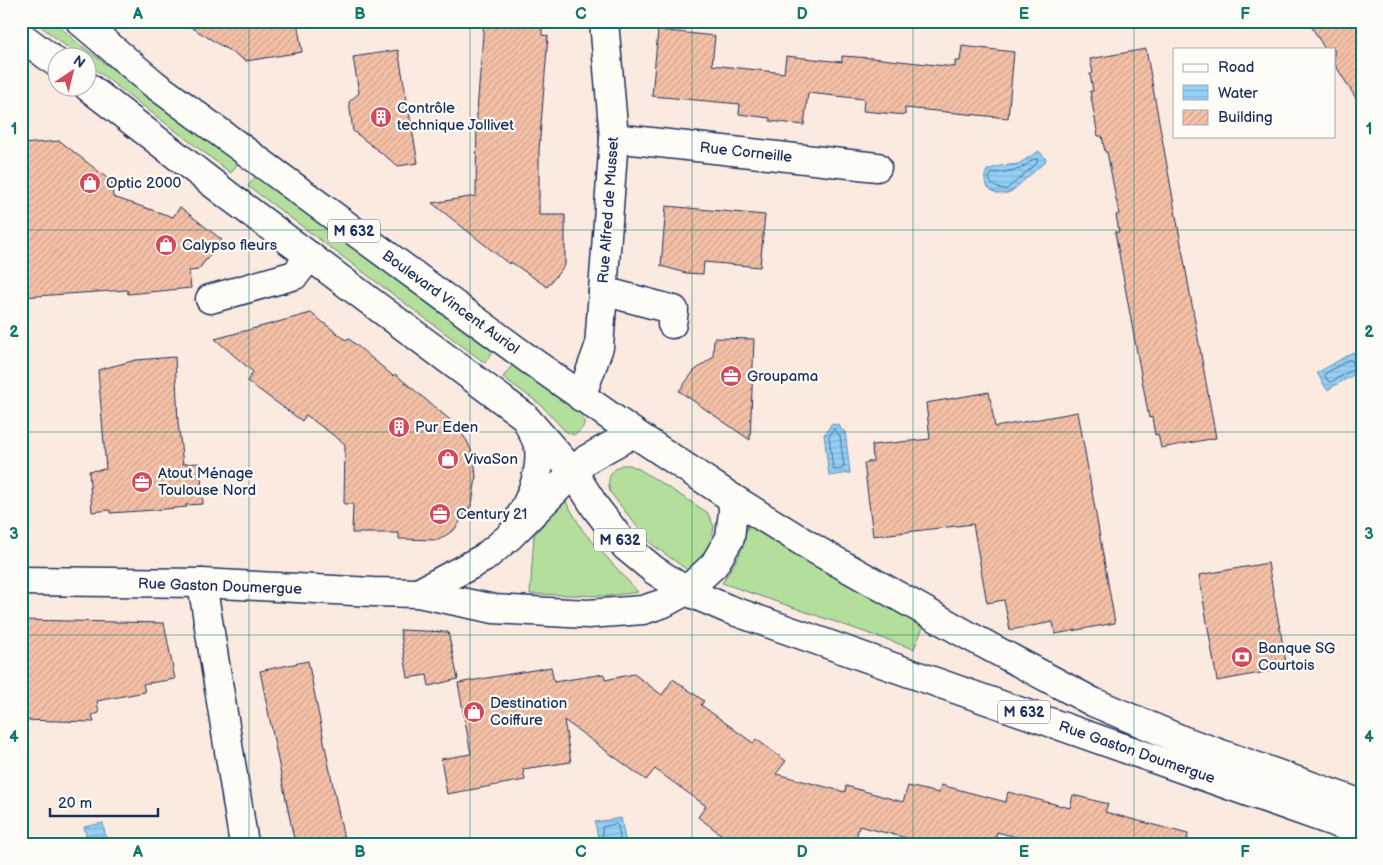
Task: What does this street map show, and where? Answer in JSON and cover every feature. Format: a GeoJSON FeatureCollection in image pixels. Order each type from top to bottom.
{"type":"FeatureCollection","features":[{"type":"Feature","properties":{"kind":"main road","name":"Boulevard Vincent Auriol"},"geometry":{"type":"LineString","coordinates":[[80,21],[154,84],[634,433]]}},
{"type":"Feature","properties":{"kind":"main road","name":"Rue Alfred de Musset"},"geometry":{"type":"LineString","coordinates":[[581,396],[599,347],[614,138],[604,21]]}},
{"type":"Feature","properties":{"kind":"main road"},"geometry":{"type":"LineString","coordinates":[[21,36],[48,56]]}},
{"type":"Feature","properties":{"kind":"main road","name":"M 632"},"geometry":{"type":"LineString","coordinates":[[98,95],[524,416],[573,472],[596,508],[626,547],[654,570],[686,591]]}},
{"type":"Feature","properties":{"kind":"main road","name":"Rue Corneille"},"geometry":{"type":"LineString","coordinates":[[614,138],[877,167]]}},
{"type":"Feature","properties":{"kind":"main road"},"geometry":{"type":"LineString","coordinates":[[210,299],[294,275],[310,256]]}},
{"type":"Feature","properties":{"kind":"main road"},"geometry":{"type":"LineString","coordinates":[[603,291],[674,310],[672,324]]}},
{"type":"Feature","properties":{"kind":"main road"},"geometry":{"type":"LineString","coordinates":[[509,536],[530,499],[539,466],[539,447],[524,416]]}},
{"type":"Feature","properties":{"kind":"main road","name":"Rue Gaston Doumergue"},"geometry":{"type":"LineString","coordinates":[[418,593],[484,558],[587,459],[634,433],[732,498],[816,550],[971,637],[1093,702],[1182,740],[1362,804]]}},
{"type":"Feature","properties":{"kind":"main road","name":"Rue Gaston Doumergue"},"geometry":{"type":"LineString","coordinates":[[21,581],[202,583],[418,593],[494,609],[588,614],[643,610],[664,603],[686,591],[714,564],[730,538],[733,511],[732,498]]}},
{"type":"Feature","properties":{"kind":"main road"},"geometry":{"type":"LineString","coordinates":[[202,583],[244,844]]}},
{"type":"Feature","properties":{"kind":"main road","name":"Rue Gaston Doumergue"},"geometry":{"type":"LineString","coordinates":[[686,591],[728,609],[1362,832]]}},
{"type":"Feature","properties":{"kind":"green space"},"geometry":{"type":"Polygon","coordinates":[[[34,21],[54,21],[84,48],[68,48],[34,21]]]}},
{"type":"Feature","properties":{"kind":"green space"},"geometry":{"type":"Polygon","coordinates":[[[98,58],[238,163],[231,173],[98,72],[98,58]]]}},
{"type":"Feature","properties":{"kind":"green space"},"geometry":{"type":"Polygon","coordinates":[[[256,176],[494,350],[485,363],[248,186],[256,176]]]}},
{"type":"Feature","properties":{"kind":"green space"},"geometry":{"type":"Polygon","coordinates":[[[513,364],[581,413],[584,423],[580,431],[573,435],[565,431],[541,405],[503,377],[513,364]]]}},
{"type":"Feature","properties":{"kind":"green space"},"geometry":{"type":"Polygon","coordinates":[[[621,465],[630,465],[639,469],[707,512],[714,526],[712,540],[706,553],[689,571],[650,543],[610,492],[610,476],[621,465]]]}},
{"type":"Feature","properties":{"kind":"green space"},"geometry":{"type":"Polygon","coordinates":[[[565,500],[583,531],[638,592],[608,596],[530,594],[534,535],[565,500]]]}},
{"type":"Feature","properties":{"kind":"green space"},"geometry":{"type":"Polygon","coordinates":[[[749,523],[924,625],[914,649],[722,583],[739,556],[749,523]]]}},
{"type":"Feature","properties":{"kind":"water"},"geometry":{"type":"Polygon","coordinates":[[[1039,151],[1046,159],[1045,162],[1012,191],[1001,194],[996,193],[987,186],[985,176],[987,170],[1018,164],[1039,151]]]}},
{"type":"Feature","properties":{"kind":"water"},"geometry":{"type":"Polygon","coordinates":[[[1353,352],[1362,370],[1327,390],[1317,373],[1353,352]]]}},
{"type":"Feature","properties":{"kind":"water"},"geometry":{"type":"Polygon","coordinates":[[[831,424],[839,425],[842,431],[845,431],[850,473],[829,476],[824,434],[831,424]]]}},
{"type":"Feature","properties":{"kind":"water"},"geometry":{"type":"Polygon","coordinates":[[[621,818],[626,844],[599,844],[595,822],[621,818]]]}},
{"type":"Feature","properties":{"kind":"water"},"geometry":{"type":"Polygon","coordinates":[[[103,823],[107,844],[88,844],[84,827],[103,823]]]}},
{"type":"Feature","properties":{"kind":"building"},"geometry":{"type":"Polygon","coordinates":[[[181,21],[297,21],[302,52],[246,61],[181,21]]]}},
{"type":"Feature","properties":{"kind":"building"},"geometry":{"type":"Polygon","coordinates":[[[484,21],[542,21],[542,35],[548,36],[539,150],[539,215],[565,215],[565,265],[547,287],[511,262],[509,264],[432,203],[476,196],[477,112],[484,21]]]}},
{"type":"Feature","properties":{"kind":"building"},"geometry":{"type":"Polygon","coordinates":[[[1308,21],[1362,21],[1362,108],[1336,66],[1336,48],[1324,48],[1308,21]]]}},
{"type":"Feature","properties":{"kind":"building"},"geometry":{"type":"Polygon","coordinates":[[[658,30],[715,36],[712,65],[784,73],[786,56],[842,62],[842,56],[955,67],[955,61],[960,61],[962,46],[1014,52],[1008,118],[905,108],[905,115],[863,111],[864,99],[808,93],[804,125],[770,121],[770,118],[739,114],[740,104],[652,96],[658,30]]]}},
{"type":"Feature","properties":{"kind":"building"},"geometry":{"type":"Polygon","coordinates":[[[1146,49],[1216,438],[1161,448],[1158,434],[1155,435],[1152,417],[1149,418],[1115,232],[1119,232],[1116,215],[1119,214],[1107,152],[1105,152],[1102,136],[1098,136],[1090,91],[1093,91],[1090,74],[1093,73],[1090,59],[1146,49]]]}},
{"type":"Feature","properties":{"kind":"building","name":"Contrôle technique Jollivet"},"geometry":{"type":"Polygon","coordinates":[[[398,50],[418,163],[398,166],[353,131],[349,102],[359,93],[353,57],[398,50]]]}},
{"type":"Feature","properties":{"kind":"building"},"geometry":{"type":"Polygon","coordinates":[[[60,141],[112,182],[113,197],[173,217],[180,207],[222,240],[198,270],[189,271],[191,288],[128,294],[127,290],[21,297],[21,144],[60,141]]]}},
{"type":"Feature","properties":{"kind":"building"},"geometry":{"type":"Polygon","coordinates":[[[666,206],[765,215],[760,267],[704,262],[703,274],[686,273],[661,266],[666,206]]]}},
{"type":"Feature","properties":{"kind":"building","name":"Pur Eden"},"geometry":{"type":"Polygon","coordinates":[[[311,313],[346,340],[348,338],[393,376],[395,374],[455,424],[467,441],[472,452],[476,478],[472,504],[455,529],[439,540],[399,539],[399,533],[352,533],[353,504],[344,504],[345,444],[306,415],[302,421],[247,381],[253,372],[215,339],[311,313]]]}},
{"type":"Feature","properties":{"kind":"building"},"geometry":{"type":"Polygon","coordinates":[[[714,338],[754,339],[750,440],[679,391],[694,371],[713,357],[714,338]]]}},
{"type":"Feature","properties":{"kind":"building"},"geometry":{"type":"Polygon","coordinates":[[[175,357],[178,422],[183,464],[200,463],[203,504],[154,510],[110,513],[110,510],[92,512],[89,471],[106,469],[98,370],[136,360],[175,357]]]}},
{"type":"Feature","properties":{"kind":"building"},"geometry":{"type":"Polygon","coordinates":[[[989,392],[995,427],[1078,412],[1115,623],[1055,634],[1053,622],[1010,630],[1004,600],[987,603],[973,524],[873,536],[864,463],[873,461],[872,445],[930,439],[926,403],[989,392]]]}},
{"type":"Feature","properties":{"kind":"building"},"geometry":{"type":"Polygon","coordinates":[[[1268,563],[1287,668],[1217,681],[1199,575],[1268,563]]]}},
{"type":"Feature","properties":{"kind":"building"},"geometry":{"type":"Polygon","coordinates":[[[21,620],[164,623],[175,679],[143,684],[145,692],[97,701],[99,713],[92,715],[94,722],[21,720],[21,620]]]}},
{"type":"Feature","properties":{"kind":"building"},"geometry":{"type":"Polygon","coordinates":[[[400,630],[448,632],[458,679],[429,686],[427,675],[408,678],[400,630]]]}},
{"type":"Feature","properties":{"kind":"building"},"geometry":{"type":"Polygon","coordinates":[[[308,661],[345,844],[295,844],[260,671],[308,661]]]}},
{"type":"Feature","properties":{"kind":"building"},"geometry":{"type":"Polygon","coordinates":[[[551,667],[554,682],[604,674],[605,680],[634,674],[662,695],[673,679],[704,701],[701,705],[753,743],[756,739],[786,761],[776,774],[845,792],[846,786],[903,802],[908,786],[939,793],[941,785],[1006,802],[1008,792],[1070,808],[1073,795],[1108,804],[1105,812],[1188,834],[1187,844],[1043,844],[997,832],[994,844],[930,844],[859,826],[855,844],[734,844],[698,817],[706,806],[655,769],[646,780],[564,720],[571,762],[523,769],[525,780],[447,794],[441,759],[471,754],[458,683],[551,667]]]}},
{"type":"Feature","properties":{"kind":"place","name":"Contrôle technique Jollivet"},"geometry":{"type":"Point","coordinates":[381,117]}},
{"type":"Feature","properties":{"kind":"place","name":"Optic 2000"},"geometry":{"type":"Point","coordinates":[90,183]}},
{"type":"Feature","properties":{"kind":"place","name":"Calypso fleurs"},"geometry":{"type":"Point","coordinates":[166,245]}},
{"type":"Feature","properties":{"kind":"place","name":"Groupama"},"geometry":{"type":"Point","coordinates":[731,376]}},
{"type":"Feature","properties":{"kind":"place","name":"Pur Eden"},"geometry":{"type":"Point","coordinates":[399,427]}},
{"type":"Feature","properties":{"kind":"place","name":"VivaSon"},"geometry":{"type":"Point","coordinates":[448,459]}},
{"type":"Feature","properties":{"kind":"place","name":"Atout Ménage Toulouse Nord"},"geometry":{"type":"Point","coordinates":[142,482]}},
{"type":"Feature","properties":{"kind":"place","name":"Century 21"},"geometry":{"type":"Point","coordinates":[440,514]}},
{"type":"Feature","properties":{"kind":"place","name":"Banque SG Courtois"},"geometry":{"type":"Point","coordinates":[1242,657]}},
{"type":"Feature","properties":{"kind":"place","name":"Destination Coiffure"},"geometry":{"type":"Point","coordinates":[474,712]}}]}
